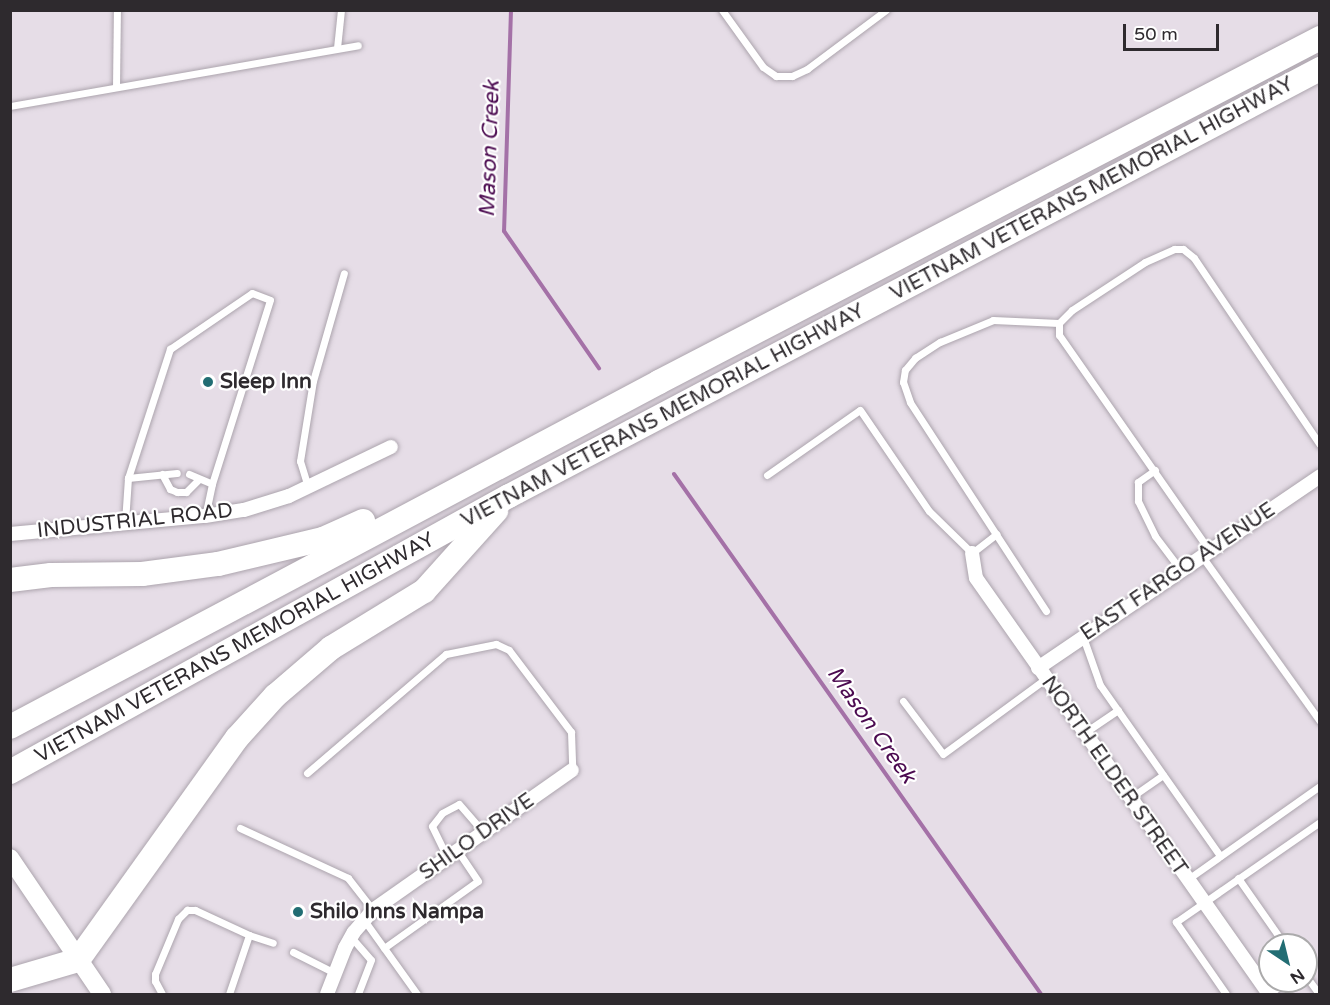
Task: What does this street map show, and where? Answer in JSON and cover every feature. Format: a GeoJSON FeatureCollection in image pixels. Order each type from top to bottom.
{"type":"FeatureCollection","features":[{"type":"Feature","properties":{"kind":"highway","name":"VIETNAM VETERANS MEMORIAL HIGHWAY"},"geometry":{"type":"LineString","coordinates":[[10,727],[659,382],[1320,38]]}},
{"type":"Feature","properties":{"kind":"highway","name":"VIETNAM VETERANS MEMORIAL HIGHWAY"},"geometry":{"type":"LineString","coordinates":[[10,772],[509,496],[1320,69]]}},
{"type":"Feature","properties":{"kind":"highway"},"geometry":{"type":"LineString","coordinates":[[10,580],[51,575],[153,573],[218,564],[323,539],[659,382]]}},
{"type":"Feature","properties":{"kind":"highway"},"geometry":{"type":"LineString","coordinates":[[10,980],[78,960],[223,757],[275,696],[331,648],[424,591],[509,496]]}},
{"type":"Feature","properties":{"kind":"main road"},"geometry":{"type":"LineString","coordinates":[[10,858],[102,994]]}},
{"type":"Feature","properties":{"kind":"street","name":"INDUSTRIAL ROAD"},"geometry":{"type":"LineString","coordinates":[[10,534],[205,516],[244,510],[289,496],[391,447]]}},
{"type":"Feature","properties":{"kind":"street","name":"EAST FARGO AVENUE"},"geometry":{"type":"LineString","coordinates":[[1042,673],[1083,637],[1320,476]]}},
{"type":"Feature","properties":{"kind":"street","name":"NORTH ELDER STREET"},"geometry":{"type":"LineString","coordinates":[[972,552],[976,578],[1269,994]]}},
{"type":"Feature","properties":{"kind":"street","name":"SHILO DRIVE"},"geometry":{"type":"LineString","coordinates":[[327,994],[351,937],[369,915],[572,770]]}},
{"type":"Feature","properties":{"kind":"lane"},"geometry":{"type":"LineString","coordinates":[[116,87],[117,10]]}},
{"type":"Feature","properties":{"kind":"lane"},"geometry":{"type":"LineString","coordinates":[[338,48],[341,10]]}},
{"type":"Feature","properties":{"kind":"lane"},"geometry":{"type":"LineString","coordinates":[[722,10],[763,67],[776,76],[792,76],[807,69],[886,10]]}},
{"type":"Feature","properties":{"kind":"lane"},"geometry":{"type":"LineString","coordinates":[[10,106],[358,45]]}},
{"type":"Feature","properties":{"kind":"lane"},"geometry":{"type":"LineString","coordinates":[[1320,445],[1194,258],[1183,249],[1174,249],[1145,262],[1072,310],[1059,323],[1059,334],[1155,470],[1205,552],[1320,721]]}},
{"type":"Feature","properties":{"kind":"lane"},"geometry":{"type":"LineString","coordinates":[[308,487],[300,461],[311,393],[344,273]]}},
{"type":"Feature","properties":{"kind":"lane"},"geometry":{"type":"LineString","coordinates":[[125,522],[128,478],[170,349],[252,293],[270,300],[212,484],[205,516]]}},
{"type":"Feature","properties":{"kind":"lane"},"geometry":{"type":"LineString","coordinates":[[1046,611],[910,402],[903,382],[905,370],[915,358],[940,342],[993,320],[1059,323]]}},
{"type":"Feature","properties":{"kind":"lane"},"geometry":{"type":"LineString","coordinates":[[767,475],[860,410],[929,511],[972,552],[996,534]]}},
{"type":"Feature","properties":{"kind":"lane"},"geometry":{"type":"LineString","coordinates":[[1155,470],[1138,482],[1138,501],[1155,536],[1180,569]]}},
{"type":"Feature","properties":{"kind":"lane"},"geometry":{"type":"LineString","coordinates":[[128,478],[177,473]]}},
{"type":"Feature","properties":{"kind":"lane"},"geometry":{"type":"LineString","coordinates":[[162,474],[170,489],[177,492],[186,492],[199,479]]}},
{"type":"Feature","properties":{"kind":"lane"},"geometry":{"type":"LineString","coordinates":[[189,474],[212,484]]}},
{"type":"Feature","properties":{"kind":"lane"},"geometry":{"type":"LineString","coordinates":[[1083,637],[1100,685],[1220,856]]}},
{"type":"Feature","properties":{"kind":"lane"},"geometry":{"type":"LineString","coordinates":[[307,773],[446,654],[496,644],[509,650],[571,732],[572,770]]}},
{"type":"Feature","properties":{"kind":"lane"},"geometry":{"type":"LineString","coordinates":[[903,700],[943,754],[1042,673]]}},
{"type":"Feature","properties":{"kind":"lane"},"geometry":{"type":"LineString","coordinates":[[1084,733],[1118,710]]}},
{"type":"Feature","properties":{"kind":"lane"},"geometry":{"type":"LineString","coordinates":[[1130,798],[1163,775]]}},
{"type":"Feature","properties":{"kind":"lane"},"geometry":{"type":"LineString","coordinates":[[1188,879],[1320,786]]}},
{"type":"Feature","properties":{"kind":"lane"},"geometry":{"type":"LineString","coordinates":[[384,948],[478,881],[452,854],[432,826],[442,813],[459,804],[483,832]]}},
{"type":"Feature","properties":{"kind":"lane"},"geometry":{"type":"LineString","coordinates":[[1226,994],[1176,922],[1320,822]]}},
{"type":"Feature","properties":{"kind":"lane"},"geometry":{"type":"LineString","coordinates":[[240,828],[348,878],[384,948],[417,994]]}},
{"type":"Feature","properties":{"kind":"lane"},"geometry":{"type":"LineString","coordinates":[[1238,878],[1277,933]]}},
{"type":"Feature","properties":{"kind":"lane"},"geometry":{"type":"LineString","coordinates":[[162,994],[155,981],[155,974],[160,956],[182,912],[195,910],[249,935],[273,943]]}},
{"type":"Feature","properties":{"kind":"lane"},"geometry":{"type":"LineString","coordinates":[[229,994],[249,935]]}},
{"type":"Feature","properties":{"kind":"lane"},"geometry":{"type":"LineString","coordinates":[[351,937],[371,960],[358,994]]}},
{"type":"Feature","properties":{"kind":"lane"},"geometry":{"type":"LineString","coordinates":[[293,952],[336,973]]}},
{"type":"Feature","properties":{"kind":"waterway","name":"Mason Creek"},"geometry":{"type":"LineString","coordinates":[[511,10],[504,231],[599,368]]}},
{"type":"Feature","properties":{"kind":"waterway","name":"Mason Creek"},"geometry":{"type":"LineString","coordinates":[[674,474],[1041,994]]}},
{"type":"Feature","properties":{"kind":"place","name":"Sleep Inn"},"geometry":{"type":"Point","coordinates":[208,382]}},
{"type":"Feature","properties":{"kind":"place","name":"Shilo Inns Nampa"},"geometry":{"type":"Point","coordinates":[298,912]}}]}
